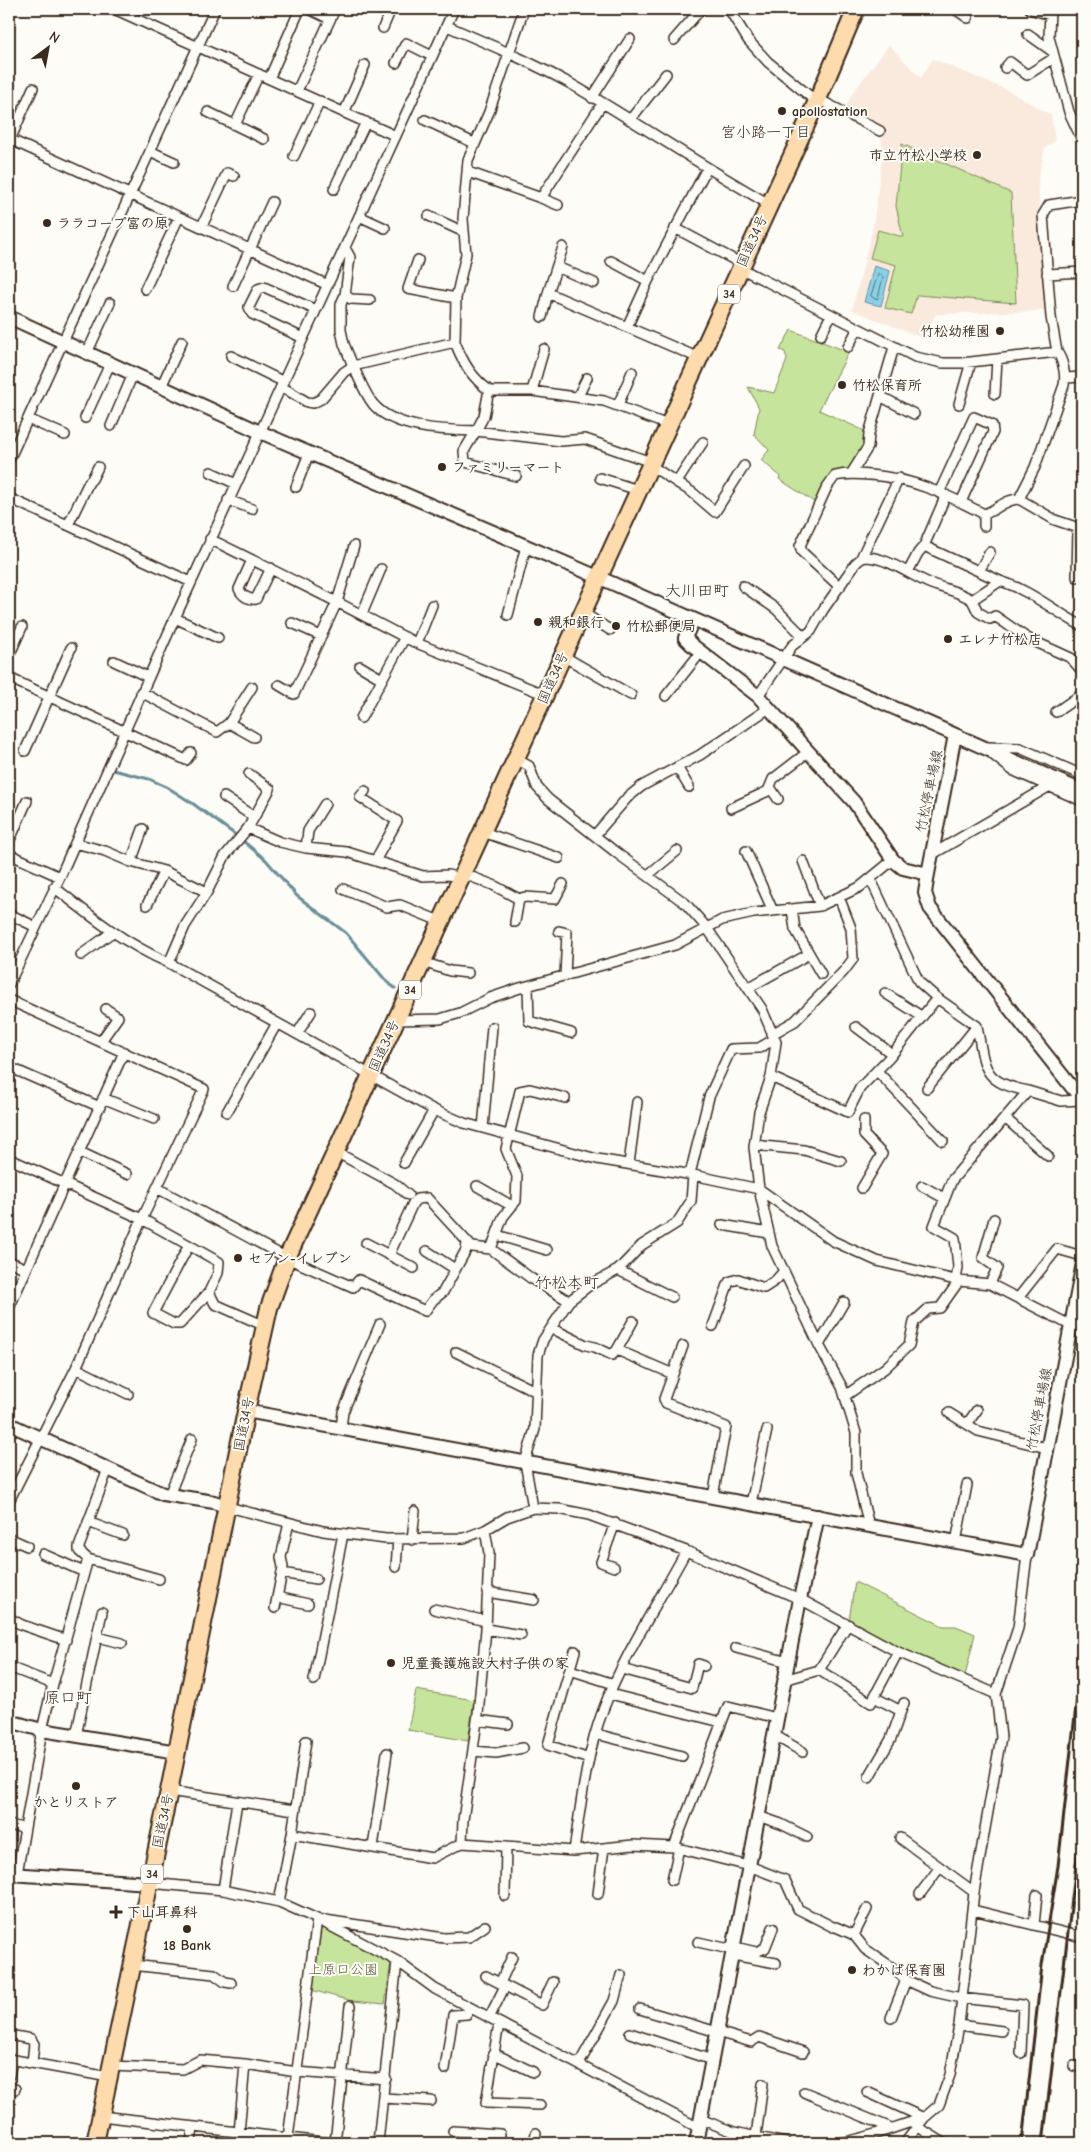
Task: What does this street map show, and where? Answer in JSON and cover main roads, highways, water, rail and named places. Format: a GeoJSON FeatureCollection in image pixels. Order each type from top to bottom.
{"type":"FeatureCollection","features":[{"type":"Feature","properties":{"kind":"highway","name":"国道34号"},"geometry":{"type":"LineString","coordinates":[[95,2143],[170,1791],[176,1752],[269,1308],[287,1258],[817,101],[856,9]]}},
{"type":"Feature","properties":{"kind":"water"},"geometry":{"type":"Polygon","coordinates":[[[874,266],[890,271],[881,306],[864,302],[874,266]]]}},
{"type":"Feature","properties":{"kind":"waterway"},"geometry":{"type":"LineString","coordinates":[[113,770],[149,779],[167,787],[237,836],[266,860],[297,896],[346,933],[387,982],[395,988]]}},
{"type":"Feature","properties":{"kind":"railway"},"geometry":{"type":"LineString","coordinates":[[1022,2143],[1042,1965],[1058,1866],[1082,1653]]}},
{"type":"Feature","properties":{"kind":"railway"},"geometry":{"type":"LineString","coordinates":[[1043,2143],[1082,1814]]}},
{"type":"Feature","properties":{"kind":"place","name":"apollostation"},"geometry":{"type":"Point","coordinates":[782,111]}},
{"type":"Feature","properties":{"kind":"place","name":"市立竹松小学校"},"geometry":{"type":"Point","coordinates":[977,155]}},
{"type":"Feature","properties":{"kind":"place","name":"ララコープ富の原"},"geometry":{"type":"Point","coordinates":[47,223]}},
{"type":"Feature","properties":{"kind":"place","name":"竹松幼稚園"},"geometry":{"type":"Point","coordinates":[1000,331]}},
{"type":"Feature","properties":{"kind":"place","name":"竹松保育所"},"geometry":{"type":"Point","coordinates":[842,385]}},
{"type":"Feature","properties":{"kind":"place","name":"ファミリーマート"},"geometry":{"type":"Point","coordinates":[442,467]}},
{"type":"Feature","properties":{"kind":"place","name":"親和銀行"},"geometry":{"type":"Point","coordinates":[538,622]}},
{"type":"Feature","properties":{"kind":"place","name":"竹松郵便局"},"geometry":{"type":"Point","coordinates":[616,626]}},
{"type":"Feature","properties":{"kind":"place","name":"エレナ竹松店"},"geometry":{"type":"Point","coordinates":[948,639]}},
{"type":"Feature","properties":{"kind":"place","name":"セブン-イレブン"},"geometry":{"type":"Point","coordinates":[238,1258]}},
{"type":"Feature","properties":{"kind":"place","name":"児童養護施設大村子供の家"},"geometry":{"type":"Point","coordinates":[391,1663]}},
{"type":"Feature","properties":{"kind":"place","name":"かとりストア"},"geometry":{"type":"Point","coordinates":[76,1786]}},
{"type":"Feature","properties":{"kind":"place","name":"下山耳鼻科"},"geometry":{"type":"Point","coordinates":[116,1912]}},
{"type":"Feature","properties":{"kind":"place","name":"18 Bank"},"geometry":{"type":"Point","coordinates":[187,1929]}},
{"type":"Feature","properties":{"kind":"place","name":"わかば保育園"},"geometry":{"type":"Point","coordinates":[852,1970]}},
{"type":"Feature","properties":{"kind":"district","name":"宮小路一丁目"},"geometry":{"type":"Point","coordinates":[766,132]}},
{"type":"Feature","properties":{"kind":"district","name":"大川田町"},"geometry":{"type":"Point","coordinates":[697,591]}},
{"type":"Feature","properties":{"kind":"district","name":"竹松本町"},"geometry":{"type":"Point","coordinates":[567,1283]}},
{"type":"Feature","properties":{"kind":"district","name":"原口町"},"geometry":{"type":"Point","coordinates":[68,1698]}},
{"type":"Feature","properties":{"kind":"park label","name":"上原口公園"},"geometry":{"type":"Point","coordinates":[343,1969]}}]}
